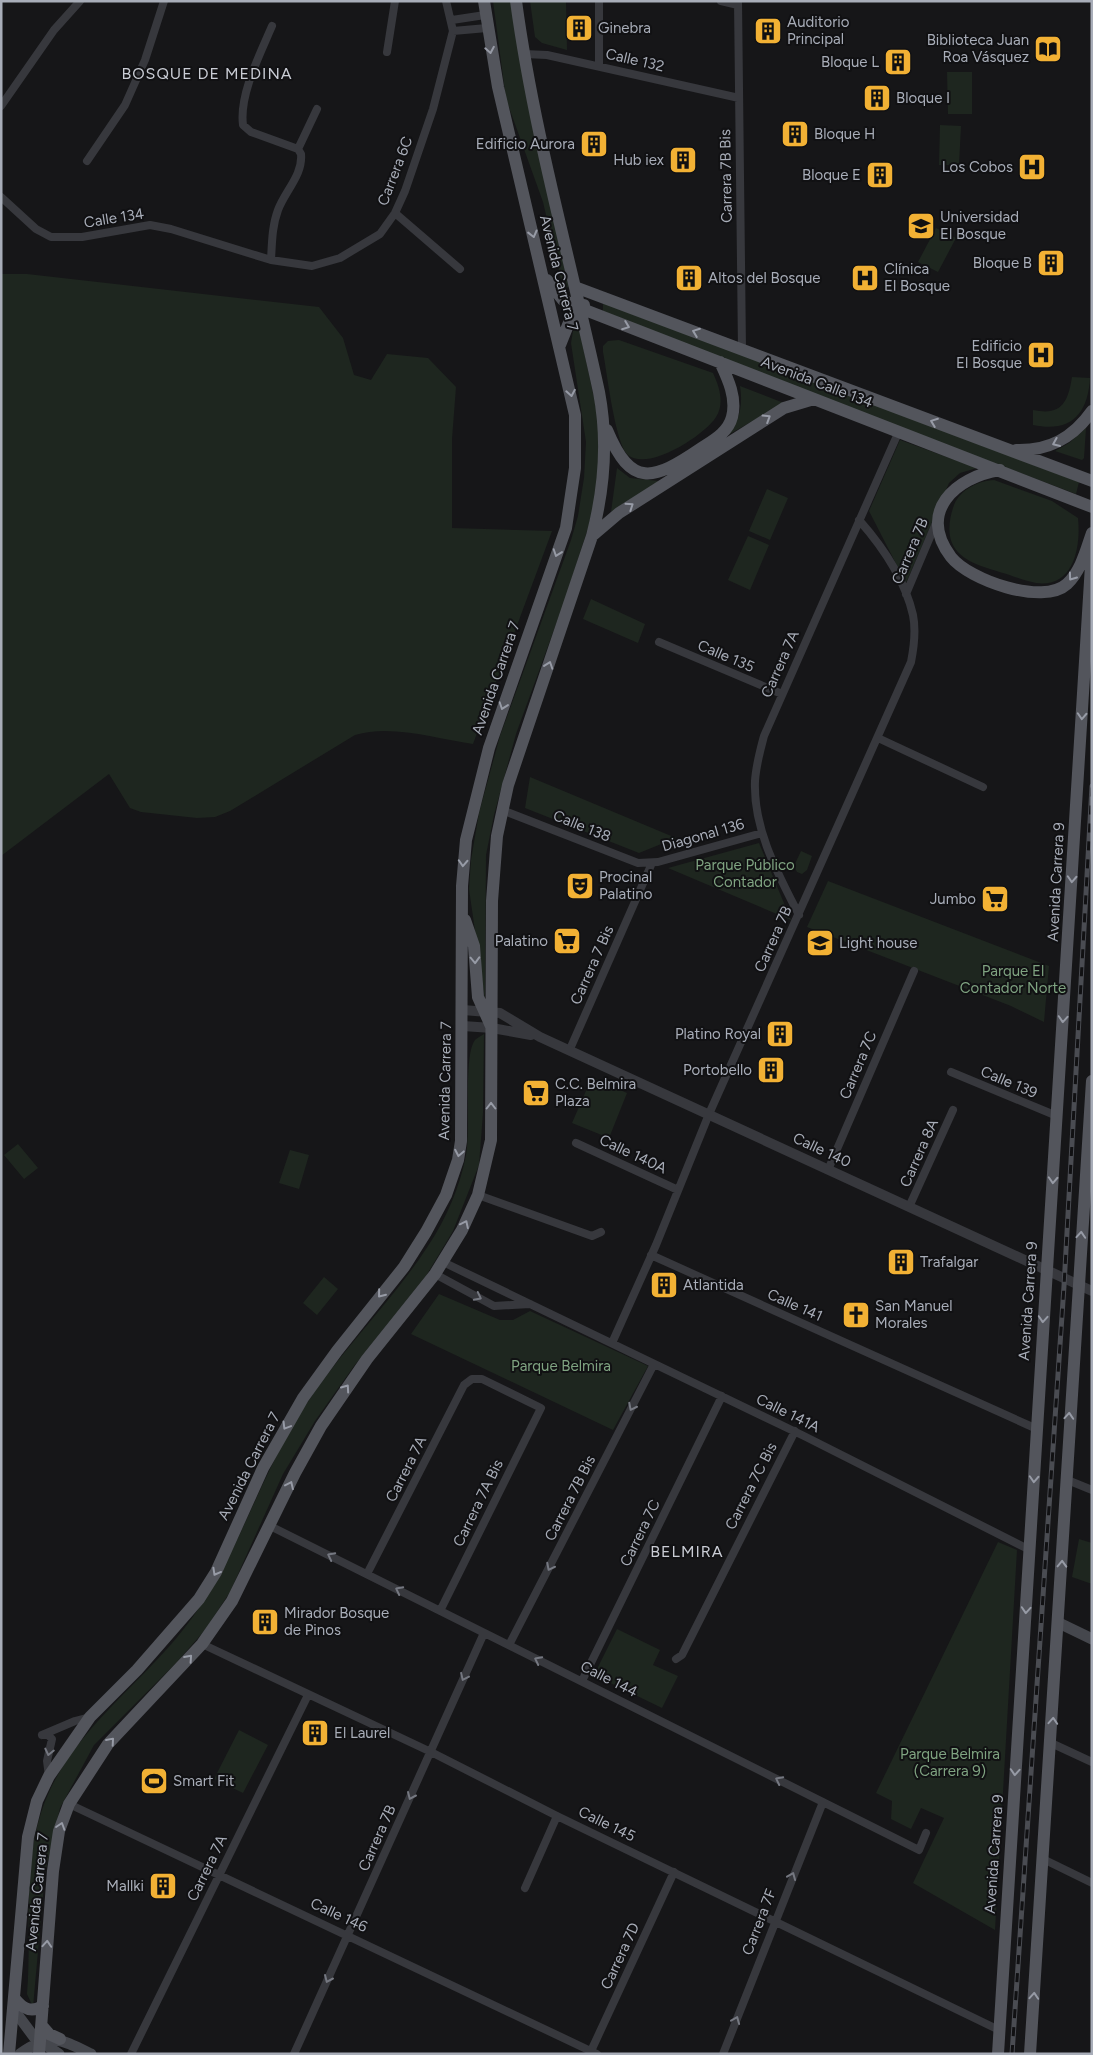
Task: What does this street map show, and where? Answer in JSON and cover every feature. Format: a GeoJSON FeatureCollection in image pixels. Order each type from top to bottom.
{"type":"FeatureCollection","features":[{"type":"Feature","properties":{"kind":"main road","name":"Avenida Carrera 7"},"geometry":{"type":"LineString","coordinates":[[9,2054],[15,2005],[28,1837],[37,1801],[49,1776],[90,1717],[137,1670],[199,1599],[216,1572],[263,1468],[303,1398],[337,1351],[404,1267],[446,1195],[458,1160],[461,1141],[463,1026],[463,859],[480,778],[561,544],[571,504],[575,468],[575,415],[500,97],[484,1]]}},
{"type":"Feature","properties":{"kind":"main road","name":"Avenida Carrera 7"},"geometry":{"type":"LineString","coordinates":[[39,2048],[55,1850],[59,1831],[69,1804],[108,1744],[202,1644],[236,1594],[296,1473],[342,1392],[435,1274],[462,1230],[478,1195],[490,1140],[492,1028],[488,1010],[493,877],[502,810],[508,785],[592,536],[602,473],[604,424],[580,308],[541,148],[516,1]]}},
{"type":"Feature","properties":{"kind":"main road","name":"Avenida Calle 134"},"geometry":{"type":"LineString","coordinates":[[542,272],[558,296],[580,308],[899,430],[1092,507]]}},
{"type":"Feature","properties":{"kind":"main road","name":"Avenida Calle 134"},"geometry":{"type":"LineString","coordinates":[[575,287],[1092,481]]}},
{"type":"Feature","properties":{"kind":"main road"},"geometry":{"type":"LineString","coordinates":[[560,346],[566,326],[580,308],[598,295]]}},
{"type":"Feature","properties":{"kind":"main road"},"geometry":{"type":"LineString","coordinates":[[604,424],[615,449],[627,466],[650,474],[670,468],[716,438],[729,425],[734,404],[729,383],[720,362]]}},
{"type":"Feature","properties":{"kind":"main road"},"geometry":{"type":"LineString","coordinates":[[592,536],[626,509],[784,408],[815,399]]}},
{"type":"Feature","properties":{"kind":"main road"},"geometry":{"type":"LineString","coordinates":[[1008,450],[1039,448],[1062,441],[1074,432],[1092,411]]}},
{"type":"Feature","properties":{"kind":"main road"},"geometry":{"type":"LineString","coordinates":[[1000,470],[976,476],[954,488],[948,495],[940,515],[940,532],[943,543],[952,558],[964,570],[993,582],[1024,591],[1042,593],[1059,589],[1066,584],[1078,568],[1092,533]]}},
{"type":"Feature","properties":{"kind":"main road","name":"Avenida Carrera 9"},"geometry":{"type":"LineString","coordinates":[[998,2054],[1092,550]]}},
{"type":"Feature","properties":{"kind":"main road"},"geometry":{"type":"LineString","coordinates":[[462,913],[474,946],[477,991],[488,1010]]}},
{"type":"Feature","properties":{"kind":"main road"},"geometry":{"type":"LineString","coordinates":[[1031,2053],[1059,1623],[1065,1479],[1092,1081]]}},
{"type":"Feature","properties":{"kind":"main road"},"geometry":{"type":"LineString","coordinates":[[1059,1623],[1092,1639]]}},
{"type":"Feature","properties":{"kind":"main road"},"geometry":{"type":"LineString","coordinates":[[15,2005],[31,2010],[43,2006]]}},
{"type":"Feature","properties":{"kind":"main road"},"geometry":{"type":"LineString","coordinates":[[15,2005],[23,2024],[39,2048],[58,2054]]}},
{"type":"Feature","properties":{"kind":"main road"},"geometry":{"type":"LineString","coordinates":[[42,2026],[50,2034],[91,2054]]}},
{"type":"Feature","properties":{"kind":"main road"},"geometry":{"type":"LineString","coordinates":[[20,2054],[60,2039]]}},
{"type":"Feature","properties":{"kind":"street"},"geometry":{"type":"LineString","coordinates":[[1,106],[54,30],[80,1]]}},
{"type":"Feature","properties":{"kind":"street"},"geometry":{"type":"LineString","coordinates":[[87,161],[125,105],[145,60],[164,1]]}},
{"type":"Feature","properties":{"kind":"street"},"geometry":{"type":"LineString","coordinates":[[387,52],[394,1]]}},
{"type":"Feature","properties":{"kind":"street","name":"Carrera 6C"},"geometry":{"type":"LineString","coordinates":[[272,260],[312,266],[340,258],[380,234],[395,213],[433,109],[453,32],[452,20],[446,1]]}},
{"type":"Feature","properties":{"kind":"street"},"geometry":{"type":"LineString","coordinates":[[598,66],[599,1]]}},
{"type":"Feature","properties":{"kind":"street"},"geometry":{"type":"LineString","coordinates":[[721,1],[738,3]]}},
{"type":"Feature","properties":{"kind":"street","name":"Carrera 7B Bis"},"geometry":{"type":"LineString","coordinates":[[738,3],[742,350]]}},
{"type":"Feature","properties":{"kind":"street"},"geometry":{"type":"LineString","coordinates":[[452,20],[486,21]]}},
{"type":"Feature","properties":{"kind":"street"},"geometry":{"type":"LineString","coordinates":[[453,32],[486,21]]}},
{"type":"Feature","properties":{"kind":"street"},"geometry":{"type":"LineString","coordinates":[[272,26],[241,113],[243,125],[251,132],[298,149],[301,154],[300,168],[278,208],[274,224],[272,260]]}},
{"type":"Feature","properties":{"kind":"street","name":"Calle 132"},"geometry":{"type":"LineString","coordinates":[[524,54],[547,55],[739,98]]}},
{"type":"Feature","properties":{"kind":"street"},"geometry":{"type":"LineString","coordinates":[[298,149],[317,109]]}},
{"type":"Feature","properties":{"kind":"street","name":"Calle 134"},"geometry":{"type":"LineString","coordinates":[[1,197],[36,229],[51,237],[82,237],[150,225],[171,229],[272,260]]}},
{"type":"Feature","properties":{"kind":"street"},"geometry":{"type":"LineString","coordinates":[[395,213],[460,269]]}},
{"type":"Feature","properties":{"kind":"street","name":"Carrera 7A"},"geometry":{"type":"LineString","coordinates":[[799,916],[762,833],[755,782],[757,763],[764,736],[899,430]]}},
{"type":"Feature","properties":{"kind":"street","name":"Carrera 7B"},"geometry":{"type":"LineString","coordinates":[[612,1343],[651,1255],[709,1114],[911,662],[914,642],[913,616],[906,594],[940,515]]}},
{"type":"Feature","properties":{"kind":"street"},"geometry":{"type":"LineString","coordinates":[[859,520],[884,551],[906,594]]}},
{"type":"Feature","properties":{"kind":"street","name":"Calle 135"},"geometry":{"type":"LineString","coordinates":[[659,642],[782,694]]}},
{"type":"Feature","properties":{"kind":"street"},"geometry":{"type":"LineString","coordinates":[[878,738],[983,787]]}},
{"type":"Feature","properties":{"kind":"street","name":"Calle 138"},"geometry":{"type":"LineString","coordinates":[[502,810],[632,861],[652,863]]}},
{"type":"Feature","properties":{"kind":"street","name":"Diagonal 136"},"geometry":{"type":"LineString","coordinates":[[652,863],[762,833]]}},
{"type":"Feature","properties":{"kind":"street","name":"Carrera 7 Bis"},"geometry":{"type":"LineString","coordinates":[[570,1049],[652,863]]}},
{"type":"Feature","properties":{"kind":"street","name":"Carrera 7C"},"geometry":{"type":"LineString","coordinates":[[828,1170],[914,971]]}},
{"type":"Feature","properties":{"kind":"street","name":"Calle 140"},"geometry":{"type":"LineString","coordinates":[[463,1010],[488,1010],[503,1014],[540,1037],[570,1049],[828,1170],[1092,1290]]}},
{"type":"Feature","properties":{"kind":"street","name":"Calle 140"},"geometry":{"type":"LineString","coordinates":[[463,1026],[492,1028],[540,1037]]}},
{"type":"Feature","properties":{"kind":"street","name":"Calle 139"},"geometry":{"type":"LineString","coordinates":[[951,1072],[1056,1116]]}},
{"type":"Feature","properties":{"kind":"street","name":"Carrera 8A"},"geometry":{"type":"LineString","coordinates":[[909,1207],[953,1110]]}},
{"type":"Feature","properties":{"kind":"street","name":"Calle 140A"},"geometry":{"type":"LineString","coordinates":[[576,1143],[678,1190]]}},
{"type":"Feature","properties":{"kind":"street"},"geometry":{"type":"LineString","coordinates":[[478,1195],[592,1236],[601,1232]]}},
{"type":"Feature","properties":{"kind":"street","name":"Calle 141"},"geometry":{"type":"LineString","coordinates":[[651,1255],[1036,1429]]}},
{"type":"Feature","properties":{"kind":"street","name":"Calle 141A"},"geometry":{"type":"LineString","coordinates":[[443,1262],[795,1431],[1030,1550]]}},
{"type":"Feature","properties":{"kind":"street","name":"Calle 141A"},"geometry":{"type":"LineString","coordinates":[[435,1274],[494,1306],[532,1304]]}},
{"type":"Feature","properties":{"kind":"street","name":"Carrera 7B Bis"},"geometry":{"type":"LineString","coordinates":[[510,1645],[654,1364]]}},
{"type":"Feature","properties":{"kind":"street","name":"Carrera 7A"},"geometry":{"type":"LineString","coordinates":[[367,1574],[464,1385],[472,1379],[482,1379],[540,1408]]}},
{"type":"Feature","properties":{"kind":"street","name":"Carrera 7C"},"geometry":{"type":"LineString","coordinates":[[582,1681],[722,1396]]}},
{"type":"Feature","properties":{"kind":"street","name":"Carrera 7A Bis"},"geometry":{"type":"LineString","coordinates":[[440,1611],[540,1408]]}},
{"type":"Feature","properties":{"kind":"street","name":"Carrera 7C Bis"},"geometry":{"type":"LineString","coordinates":[[676,1659],[682,1654],[795,1431]]}},
{"type":"Feature","properties":{"kind":"street"},"geometry":{"type":"LineString","coordinates":[[1065,1479],[1092,1490]]}},
{"type":"Feature","properties":{"kind":"street","name":"Calle 144"},"geometry":{"type":"LineString","coordinates":[[270,1526],[919,1850],[926,1833]]}},
{"type":"Feature","properties":{"kind":"street","name":"Carrera 7B"},"geometry":{"type":"LineString","coordinates":[[294,2054],[484,1633]]}},
{"type":"Feature","properties":{"kind":"street","name":"Calle 145"},"geometry":{"type":"LineString","coordinates":[[202,1644],[430,1752],[557,1816],[999,2030]]}},
{"type":"Feature","properties":{"kind":"street","name":"Carrera 7A"},"geometry":{"type":"LineString","coordinates":[[131,2054],[308,1695]]}},
{"type":"Feature","properties":{"kind":"street"},"geometry":{"type":"LineString","coordinates":[[49,1776],[47,1761],[52,1739],[48,1735],[42,1735],[90,1717]]}},
{"type":"Feature","properties":{"kind":"street"},"geometry":{"type":"LineString","coordinates":[[1051,1743],[1092,1762]]}},
{"type":"Feature","properties":{"kind":"street","name":"Carrera 7F"},"geometry":{"type":"LineString","coordinates":[[723,2054],[774,1921],[823,1802]]}},
{"type":"Feature","properties":{"kind":"street","name":"Calle 146"},"geometry":{"type":"LineString","coordinates":[[69,1804],[348,1934],[594,2052]]}},
{"type":"Feature","properties":{"kind":"street"},"geometry":{"type":"LineString","coordinates":[[525,1888],[557,1816]]}},
{"type":"Feature","properties":{"kind":"street"},"geometry":{"type":"LineString","coordinates":[[1043,1859],[1092,1883]]}},
{"type":"Feature","properties":{"kind":"street","name":"Carrera 7D"},"geometry":{"type":"LineString","coordinates":[[594,2052],[674,1872]]}},
{"type":"Feature","properties":{"kind":"green space"},"geometry":{"type":"Polygon","coordinates":[[[493,1],[511,1],[538,150],[569,287],[563,288],[543,202],[506,99],[493,1]]]}},
{"type":"Feature","properties":{"kind":"green space"},"geometry":{"type":"Polygon","coordinates":[[[530,1],[591,1],[566,2],[567,50],[542,43],[535,37],[530,1]]]}},
{"type":"Feature","properties":{"kind":"green space"},"geometry":{"type":"Polygon","coordinates":[[[947,72],[972,72],[972,114],[948,114],[947,72]]]}},
{"type":"Feature","properties":{"kind":"green space"},"geometry":{"type":"Polygon","coordinates":[[[940,125],[961,126],[959,165],[939,165],[940,125]]]}},
{"type":"Feature","properties":{"kind":"green space"},"geometry":{"type":"Polygon","coordinates":[[[936,228],[956,238],[938,272],[918,262],[936,228]]]}},
{"type":"Feature","properties":{"kind":"green space"},"geometry":{"type":"Polygon","coordinates":[[[1,274],[27,274],[319,307],[343,338],[354,375],[371,380],[387,354],[428,358],[456,387],[452,439],[452,528],[552,531],[473,744],[399,732],[369,732],[355,735],[230,811],[215,817],[197,818],[141,812],[130,808],[109,774],[1,856],[1,274]]]}},
{"type":"Feature","properties":{"kind":"green space"},"geometry":{"type":"Polygon","coordinates":[[[603,302],[1079,482],[1076,494],[795,388],[603,311],[603,302]]]}},
{"type":"Feature","properties":{"kind":"green space"},"geometry":{"type":"Polygon","coordinates":[[[579,328],[596,407],[600,450],[597,488],[589,525],[563,605],[516,734],[494,815],[486,855],[485,1000],[469,889],[471,860],[479,813],[500,736],[578,516],[584,478],[586,442],[571,343],[573,331],[579,328]]]}},
{"type":"Feature","properties":{"kind":"green space"},"geometry":{"type":"Polygon","coordinates":[[[619,340],[713,373],[721,400],[716,417],[689,441],[662,455],[649,459],[637,459],[628,455],[623,448],[615,422],[603,352],[603,346],[608,341],[619,340]]]}},
{"type":"Feature","properties":{"kind":"green space"},"geometry":{"type":"Polygon","coordinates":[[[1072,377],[1090,378],[1086,402],[1081,411],[1075,418],[1058,426],[1033,425],[1033,410],[1051,411],[1062,405],[1066,400],[1072,377]]]}},
{"type":"Feature","properties":{"kind":"green space"},"geometry":{"type":"Polygon","coordinates":[[[740,386],[784,403],[728,435],[740,412],[740,386]]]}},
{"type":"Feature","properties":{"kind":"green space"},"geometry":{"type":"Polygon","coordinates":[[[1086,428],[1084,458],[1082,460],[1055,451],[1069,443],[1086,428]]]}},
{"type":"Feature","properties":{"kind":"green space"},"geometry":{"type":"Polygon","coordinates":[[[900,440],[977,468],[960,473],[949,483],[906,583],[869,511],[900,440]]]}},
{"type":"Feature","properties":{"kind":"green space"},"geometry":{"type":"Polygon","coordinates":[[[617,468],[630,478],[659,481],[611,512],[617,468]]]}},
{"type":"Feature","properties":{"kind":"green space"},"geometry":{"type":"Polygon","coordinates":[[[994,480],[1052,501],[1078,518],[1079,529],[1076,553],[1067,572],[1059,579],[1049,583],[1036,583],[974,563],[961,555],[952,543],[949,529],[951,514],[957,499],[976,484],[994,480]]]}},
{"type":"Feature","properties":{"kind":"green space"},"geometry":{"type":"Polygon","coordinates":[[[767,489],[788,498],[770,540],[749,531],[767,489]]]}},
{"type":"Feature","properties":{"kind":"green space"},"geometry":{"type":"Polygon","coordinates":[[[748,536],[769,545],[750,590],[728,580],[748,536]]]}},
{"type":"Feature","properties":{"kind":"green space"},"geometry":{"type":"Polygon","coordinates":[[[591,599],[645,624],[638,643],[583,619],[591,599]]]}},
{"type":"Feature","properties":{"kind":"green space"},"geometry":{"type":"Polygon","coordinates":[[[530,777],[676,838],[639,853],[525,808],[530,777]]]}},
{"type":"Feature","properties":{"kind":"green space","name":"Parque Público Contador"},"geometry":{"type":"Polygon","coordinates":[[[759,843],[791,920],[668,868],[759,843]]]}},
{"type":"Feature","properties":{"kind":"green space"},"geometry":{"type":"Polygon","coordinates":[[[801,851],[812,856],[807,870],[802,874],[797,872],[794,866],[801,851]]]}},
{"type":"Feature","properties":{"kind":"green space","name":"Parque El Contador Norte"},"geometry":{"type":"Polygon","coordinates":[[[828,881],[1049,966],[1044,1022],[1011,1006],[807,927],[828,881]]]}},
{"type":"Feature","properties":{"kind":"green space"},"geometry":{"type":"Polygon","coordinates":[[[484,1034],[483,1113],[479,1165],[453,1231],[426,1276],[354,1366],[315,1421],[283,1474],[230,1592],[205,1630],[177,1662],[94,1745],[60,1808],[45,1873],[33,2007],[27,1994],[32,1857],[41,1813],[53,1784],[69,1757],[88,1733],[173,1642],[192,1618],[223,1567],[274,1461],[303,1409],[333,1367],[414,1267],[435,1236],[452,1202],[466,1155],[469,1061],[471,1048],[475,1040],[484,1034]]]}},
{"type":"Feature","properties":{"kind":"green space"},"geometry":{"type":"Polygon","coordinates":[[[592,1077],[627,1093],[609,1138],[572,1123],[592,1077]]]}},
{"type":"Feature","properties":{"kind":"green space"},"geometry":{"type":"Polygon","coordinates":[[[18,1144],[38,1168],[24,1179],[4,1155],[18,1144]]]}},
{"type":"Feature","properties":{"kind":"green space"},"geometry":{"type":"Polygon","coordinates":[[[290,1150],[309,1155],[299,1189],[279,1183],[290,1150]]]}},
{"type":"Feature","properties":{"kind":"green space"},"geometry":{"type":"Polygon","coordinates":[[[324,1277],[338,1289],[317,1315],[303,1303],[324,1277]]]}},
{"type":"Feature","properties":{"kind":"green space","name":"Parque Belmira"},"geometry":{"type":"Polygon","coordinates":[[[439,1294],[500,1320],[513,1320],[530,1311],[648,1366],[613,1430],[411,1334],[439,1294]]]}},
{"type":"Feature","properties":{"kind":"green space"},"geometry":{"type":"Polygon","coordinates":[[[1079,1539],[1092,1543],[1092,1584],[1072,1577],[1079,1539]]]}},
{"type":"Feature","properties":{"kind":"green space","name":"Parque Belmira (Carrera 9)"},"geometry":{"type":"Polygon","coordinates":[[[998,1542],[1017,1550],[995,1930],[913,1883],[944,1818],[921,1808],[911,1829],[891,1819],[892,1801],[876,1793],[998,1542]]]}},
{"type":"Feature","properties":{"kind":"green space"},"geometry":{"type":"Polygon","coordinates":[[[617,1629],[660,1650],[653,1665],[678,1676],[662,1708],[594,1675],[617,1629]]]}},
{"type":"Feature","properties":{"kind":"green space"},"geometry":{"type":"Polygon","coordinates":[[[239,1730],[268,1745],[243,1793],[214,1779],[239,1730]]]}},
{"type":"Feature","properties":{"kind":"railway"},"geometry":{"type":"LineString","coordinates":[[1012,2054],[1064,1286],[1092,786]]}},
{"type":"Feature","properties":{"kind":"place","name":"Ginebra"},"geometry":{"type":"Point","coordinates":[579,28]}},
{"type":"Feature","properties":{"kind":"place","name":"Auditorio Principal"},"geometry":{"type":"Point","coordinates":[768,31]}},
{"type":"Feature","properties":{"kind":"place","name":"Biblioteca Juan Roa Vásquez"},"geometry":{"type":"Point","coordinates":[1048,49]}},
{"type":"Feature","properties":{"kind":"place","name":"Bloque L"},"geometry":{"type":"Point","coordinates":[898,62]}},
{"type":"Feature","properties":{"kind":"place","name":"Bloque I"},"geometry":{"type":"Point","coordinates":[877,98]}},
{"type":"Feature","properties":{"kind":"place","name":"Bloque H"},"geometry":{"type":"Point","coordinates":[795,134]}},
{"type":"Feature","properties":{"kind":"place","name":"Edificio Aurora"},"geometry":{"type":"Point","coordinates":[594,144]}},
{"type":"Feature","properties":{"kind":"place","name":"Hub iex"},"geometry":{"type":"Point","coordinates":[683,160]}},
{"type":"Feature","properties":{"kind":"place","name":"Los Cobos"},"geometry":{"type":"Point","coordinates":[1032,167]}},
{"type":"Feature","properties":{"kind":"place","name":"Bloque E"},"geometry":{"type":"Point","coordinates":[880,175]}},
{"type":"Feature","properties":{"kind":"place","name":"Universidad El Bosque"},"geometry":{"type":"Point","coordinates":[921,226]}},
{"type":"Feature","properties":{"kind":"place","name":"Bloque B"},"geometry":{"type":"Point","coordinates":[1051,263]}},
{"type":"Feature","properties":{"kind":"place","name":"Altos del Bosque"},"geometry":{"type":"Point","coordinates":[689,278]}},
{"type":"Feature","properties":{"kind":"place","name":"Clínica El Bosque"},"geometry":{"type":"Point","coordinates":[865,278]}},
{"type":"Feature","properties":{"kind":"place","name":"Edificio El Bosque"},"geometry":{"type":"Point","coordinates":[1041,355]}},
{"type":"Feature","properties":{"kind":"place","name":"Procinal Palatino"},"geometry":{"type":"Point","coordinates":[580,886]}},
{"type":"Feature","properties":{"kind":"place","name":"Jumbo"},"geometry":{"type":"Point","coordinates":[995,899]}},
{"type":"Feature","properties":{"kind":"place","name":"Palatino"},"geometry":{"type":"Point","coordinates":[567,941]}},
{"type":"Feature","properties":{"kind":"place","name":"Light house"},"geometry":{"type":"Point","coordinates":[820,943]}},
{"type":"Feature","properties":{"kind":"place","name":"Platino Royal"},"geometry":{"type":"Point","coordinates":[780,1034]}},
{"type":"Feature","properties":{"kind":"place","name":"Portobello"},"geometry":{"type":"Point","coordinates":[771,1070]}},
{"type":"Feature","properties":{"kind":"place","name":"C.C. Belmira Plaza"},"geometry":{"type":"Point","coordinates":[536,1093]}},
{"type":"Feature","properties":{"kind":"place","name":"Trafalgar"},"geometry":{"type":"Point","coordinates":[901,1262]}},
{"type":"Feature","properties":{"kind":"place","name":"Atlantida"},"geometry":{"type":"Point","coordinates":[664,1285]}},
{"type":"Feature","properties":{"kind":"place","name":"San Manuel Morales"},"geometry":{"type":"Point","coordinates":[856,1315]}},
{"type":"Feature","properties":{"kind":"place","name":"Mirador Bosque de Pinos"},"geometry":{"type":"Point","coordinates":[265,1622]}},
{"type":"Feature","properties":{"kind":"place","name":"El Laurel"},"geometry":{"type":"Point","coordinates":[315,1733]}},
{"type":"Feature","properties":{"kind":"place","name":"Smart Fit"},"geometry":{"type":"Point","coordinates":[154,1781]}},
{"type":"Feature","properties":{"kind":"place","name":"Mallki"},"geometry":{"type":"Point","coordinates":[163,1886]}},
{"type":"Feature","properties":{"kind":"district","name":"BOSQUE DE MEDINA"},"geometry":{"type":"Point","coordinates":[207,73]}},
{"type":"Feature","properties":{"kind":"district","name":"BELMIRA"},"geometry":{"type":"Point","coordinates":[687,1551]}}]}
